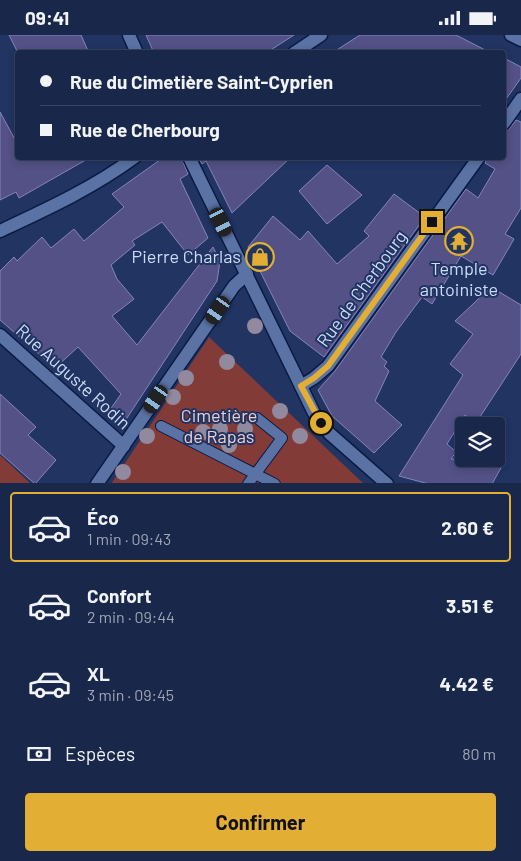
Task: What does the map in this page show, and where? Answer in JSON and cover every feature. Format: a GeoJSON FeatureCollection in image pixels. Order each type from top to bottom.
{"type":"FeatureCollection","features":[{"type":"Feature","properties":{"kind":"street"},"geometry":{"type":"LineString","coordinates":[[129,35],[136,50]]}},
{"type":"Feature","properties":{"kind":"street"},"geometry":{"type":"LineString","coordinates":[[298,50],[321,35]]}},
{"type":"Feature","properties":{"kind":"street"},"geometry":{"type":"LineString","coordinates":[[511,35],[521,40]]}},
{"type":"Feature","properties":{"kind":"street"},"geometry":{"type":"LineString","coordinates":[[506,120],[521,99]]}},
{"type":"Feature","properties":{"kind":"street"},"geometry":{"type":"LineString","coordinates":[[0,231],[65,201],[114,173],[131,160]]}},
{"type":"Feature","properties":{"kind":"street"},"geometry":{"type":"LineString","coordinates":[[190,160],[314,413],[329,433],[387,483]]}},
{"type":"Feature","properties":{"kind":"street","name":"Rue de Cherbourg"},"geometry":{"type":"LineString","coordinates":[[301,386],[328,366],[477,160]]}},
{"type":"Feature","properties":{"kind":"street"},"geometry":{"type":"LineString","coordinates":[[97,483],[234,286],[247,274]]}},
{"type":"Feature","properties":{"kind":"street","name":"Rue Auguste Rodin"},"geometry":{"type":"LineString","coordinates":[[0,335],[124,446]]}},
{"type":"Feature","properties":{"kind":"lane"},"geometry":{"type":"LineString","coordinates":[[248,483],[282,438],[257,418]]}},
{"type":"Feature","properties":{"kind":"lane"},"geometry":{"type":"LineString","coordinates":[[162,426],[275,483]]}},
{"type":"Feature","properties":{"kind":"green space","name":"Cimetière de Rapas"},"geometry":{"type":"Polygon","coordinates":[[[209,337],[363,483],[112,483],[209,337]]]}},
{"type":"Feature","properties":{"kind":"green space"},"geometry":{"type":"Polygon","coordinates":[[[0,455],[30,483],[0,483],[0,455]]]}},
{"type":"Feature","properties":{"kind":"building"},"geometry":{"type":"Polygon","coordinates":[[[9,35],[81,35],[88,50],[16,50],[9,35]]]}},
{"type":"Feature","properties":{"kind":"building"},"geometry":{"type":"Polygon","coordinates":[[[146,35],[294,35],[271,50],[153,50],[146,35]]]}},
{"type":"Feature","properties":{"kind":"building"},"geometry":{"type":"Polygon","coordinates":[[[360,35],[456,35],[485,50],[337,50],[360,35]]]}},
{"type":"Feature","properties":{"kind":"building"},"geometry":{"type":"Polygon","coordinates":[[[506,59],[521,67],[521,78],[506,99],[506,59]]]}},
{"type":"Feature","properties":{"kind":"building"},"geometry":{"type":"Polygon","coordinates":[[[0,112],[15,140],[15,160],[86,160],[19,198],[16,192],[0,200],[0,112]]]}},
{"type":"Feature","properties":{"kind":"building"},"geometry":{"type":"Polygon","coordinates":[[[516,120],[521,122],[521,208],[505,234],[514,239],[493,275],[461,256],[432,304],[422,297],[396,332],[381,357],[387,362],[384,366],[389,371],[375,401],[402,425],[374,453],[332,416],[318,390],[335,371],[466,189],[478,198],[495,169],[485,163],[486,160],[506,160],[506,130],[516,120]]]}},
{"type":"Feature","properties":{"kind":"building"},"geometry":{"type":"Polygon","coordinates":[[[160,160],[182,160],[188,174],[180,179],[208,238],[188,255],[162,222],[132,241],[135,245],[111,265],[117,279],[134,299],[112,316],[137,345],[213,247],[220,261],[217,281],[125,421],[117,423],[107,414],[121,394],[78,347],[55,368],[0,320],[0,271],[14,257],[17,261],[42,237],[51,248],[74,229],[84,241],[124,207],[112,194],[160,160]]]}},
{"type":"Feature","properties":{"kind":"building"},"geometry":{"type":"Polygon","coordinates":[[[200,160],[288,160],[232,213],[206,161],[202,164],[200,160]]]}},
{"type":"Feature","properties":{"kind":"building"},"geometry":{"type":"Polygon","coordinates":[[[327,165],[362,195],[327,224],[299,191],[327,165]]]}},
{"type":"Feature","properties":{"kind":"building"},"geometry":{"type":"Polygon","coordinates":[[[394,194],[425,217],[324,357],[290,331],[248,247],[273,216],[300,240],[308,231],[337,264],[369,236],[364,231],[394,194]]]}},
{"type":"Feature","properties":{"kind":"building"},"geometry":{"type":"Polygon","coordinates":[[[491,287],[521,305],[521,354],[480,417],[468,417],[465,415],[464,417],[455,417],[455,431],[447,444],[455,451],[451,459],[455,459],[455,467],[502,467],[493,483],[425,483],[399,476],[463,375],[450,364],[473,334],[455,321],[491,287]]]}},
{"type":"Feature","properties":{"kind":"building"},"geometry":{"type":"Polygon","coordinates":[[[0,394],[36,427],[28,435],[56,460],[34,483],[0,453],[0,394]]]}},
{"type":"Feature","properties":{"kind":"place","name":"Temple antoiniste"},"geometry":{"type":"Point","coordinates":[459,241]}},
{"type":"Feature","properties":{"kind":"place","name":"Pierre Charlas"},"geometry":{"type":"Point","coordinates":[260,257]}},
{"type":"Feature","properties":{"kind":"route"},"geometry":{"type":"LineString","coordinates":[[321,423],[301,386],[328,366],[432,222]]}}]}
